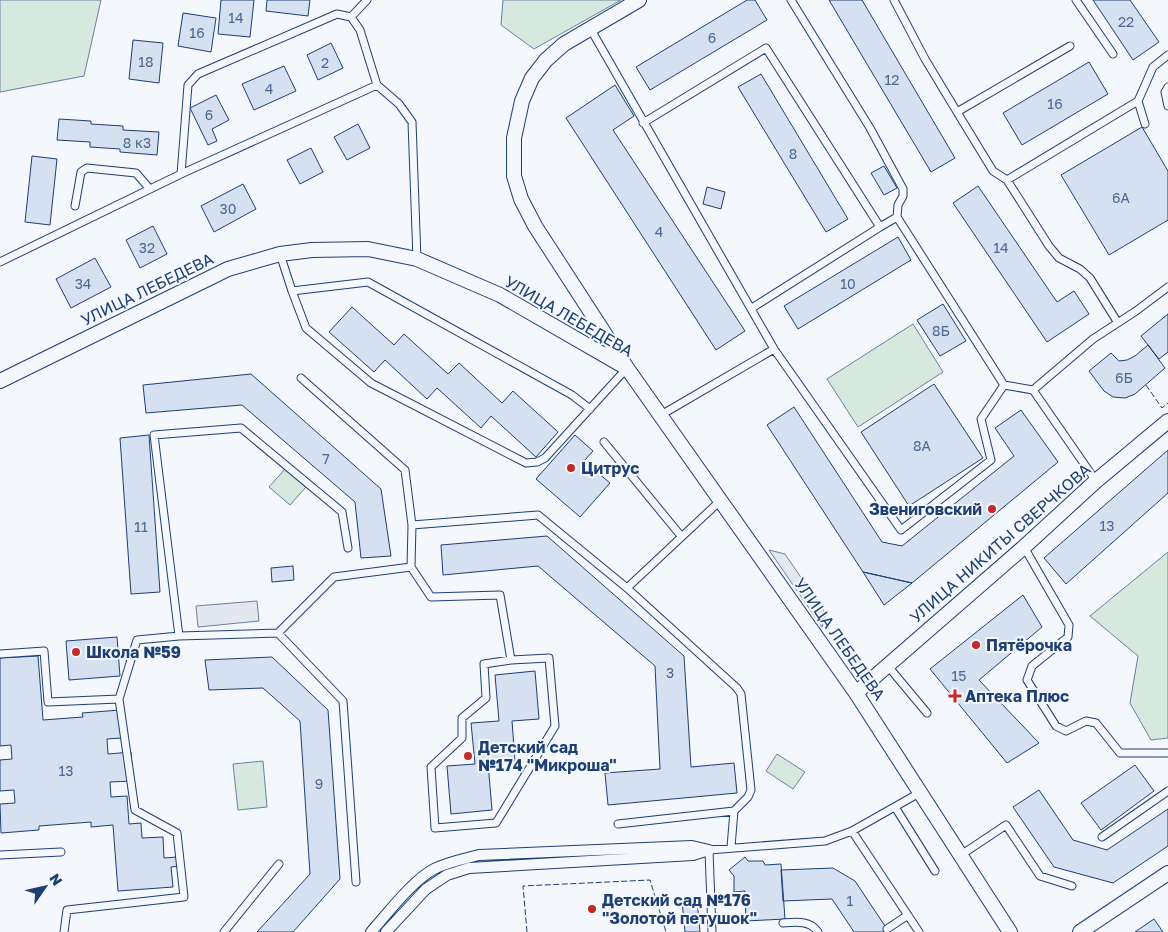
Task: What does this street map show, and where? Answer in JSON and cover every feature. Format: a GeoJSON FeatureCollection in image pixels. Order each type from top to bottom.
{"type":"FeatureCollection","features":[{"type":"Feature","properties":{"kind":"street"},"geometry":{"type":"LineString","coordinates":[[627,368],[535,226],[521,199],[514,176],[514,138],[522,101],[532,78],[546,60],[564,44],[640,0]]}},
{"type":"Feature","properties":{"kind":"street","name":"УЛИЦА ЛЕБЕДЕВА"},"geometry":{"type":"LineString","coordinates":[[0,381],[228,269],[280,254],[312,250],[368,249],[417,259],[500,295],[627,368],[856,692],[1010,932]]}},
{"type":"Feature","properties":{"kind":"street","name":"УЛИЦА НИКИТЫ СВЕРЧКОВА"},"geometry":{"type":"LineString","coordinates":[[856,692],[1024,547],[1096,481],[1168,421]]}},
{"type":"Feature","properties":{"kind":"street"},"geometry":{"type":"LineString","coordinates":[[371,932],[416,882],[434,869],[454,861],[479,855],[692,846],[709,850]]}},
{"type":"Feature","properties":{"kind":"street"},"geometry":{"type":"LineString","coordinates":[[386,932],[426,889],[447,876],[469,868],[693,855],[709,850]]}},
{"type":"Feature","properties":{"kind":"street"},"geometry":{"type":"LineString","coordinates":[[1080,932],[1167,876]]}},
{"type":"Feature","properties":{"kind":"lane"},"geometry":{"type":"LineString","coordinates":[[351,17],[367,0]]}},
{"type":"Feature","properties":{"kind":"lane"},"geometry":{"type":"LineString","coordinates":[[791,0],[870,128],[903,189],[903,196],[898,205],[897,217],[1004,386],[1033,390],[1096,481]]}},
{"type":"Feature","properties":{"kind":"lane"},"geometry":{"type":"LineString","coordinates":[[894,0],[925,59],[993,171],[1007,180],[1049,246],[1060,258],[1080,269],[1090,278],[1118,323]]}},
{"type":"Feature","properties":{"kind":"lane"},"geometry":{"type":"LineString","coordinates":[[1076,0],[1113,54]]}},
{"type":"Feature","properties":{"kind":"lane"},"geometry":{"type":"LineString","coordinates":[[181,174],[188,86],[198,74],[337,14],[351,17],[360,30],[377,85],[399,104],[412,122],[417,259]]}},
{"type":"Feature","properties":{"kind":"lane"},"geometry":{"type":"LineString","coordinates":[[590,28],[774,349],[901,530],[991,460],[981,419],[1004,386]]}},
{"type":"Feature","properties":{"kind":"lane"},"geometry":{"type":"LineString","coordinates":[[957,112],[1070,46]]}},
{"type":"Feature","properties":{"kind":"lane"},"geometry":{"type":"LineString","coordinates":[[644,123],[766,48],[880,227]]}},
{"type":"Feature","properties":{"kind":"lane"},"geometry":{"type":"LineString","coordinates":[[1007,180],[1138,101],[1153,67],[1168,55]]}},
{"type":"Feature","properties":{"kind":"lane"},"geometry":{"type":"LineString","coordinates":[[0,262],[149,188],[377,85]]}},
{"type":"Feature","properties":{"kind":"lane"},"geometry":{"type":"LineString","coordinates":[[1168,87],[1166,92],[1168,106]]}},
{"type":"Feature","properties":{"kind":"lane"},"geometry":{"type":"LineString","coordinates":[[1138,101],[1145,124]]}},
{"type":"Feature","properties":{"kind":"lane"},"geometry":{"type":"LineString","coordinates":[[75,206],[81,172],[87,168],[136,173],[149,188]]}},
{"type":"Feature","properties":{"kind":"lane"},"geometry":{"type":"LineString","coordinates":[[752,308],[897,217]]}},
{"type":"Feature","properties":{"kind":"lane"},"geometry":{"type":"LineString","coordinates":[[280,254],[306,328],[371,384],[526,462],[537,462],[545,458],[627,368]]}},
{"type":"Feature","properties":{"kind":"lane"},"geometry":{"type":"LineString","coordinates":[[292,291],[368,282],[572,395],[590,410]]}},
{"type":"Feature","properties":{"kind":"lane"},"geometry":{"type":"LineString","coordinates":[[1033,390],[1093,339],[1168,287]]}},
{"type":"Feature","properties":{"kind":"lane"},"geometry":{"type":"LineString","coordinates":[[661,415],[774,349]]}},
{"type":"Feature","properties":{"kind":"lane"},"geometry":{"type":"LineString","coordinates":[[301,378],[405,470],[412,525],[411,567],[431,597],[500,595],[510,660]]}},
{"type":"Feature","properties":{"kind":"lane"},"geometry":{"type":"LineString","coordinates":[[180,636],[154,435],[241,428],[342,512],[348,548]]}},
{"type":"Feature","properties":{"kind":"lane"},"geometry":{"type":"LineString","coordinates":[[604,442],[681,536]]}},
{"type":"Feature","properties":{"kind":"lane"},"geometry":{"type":"LineString","coordinates":[[627,588],[721,500]]}},
{"type":"Feature","properties":{"kind":"lane"},"geometry":{"type":"LineString","coordinates":[[412,525],[538,515],[627,588],[737,688],[741,694],[751,790],[748,797],[734,811],[618,824]]}},
{"type":"Feature","properties":{"kind":"lane"},"geometry":{"type":"LineString","coordinates":[[1024,547],[1069,625],[1068,637],[1032,666],[1027,680],[1056,726],[1066,731],[1086,721],[1096,723],[1120,752],[1168,753]]}},
{"type":"Feature","properties":{"kind":"lane"},"geometry":{"type":"LineString","coordinates":[[64,932],[67,910],[184,897],[177,833],[134,810],[119,698],[137,640],[180,636],[278,633],[334,577],[411,567]]}},
{"type":"Feature","properties":{"kind":"lane"},"geometry":{"type":"LineString","coordinates":[[278,633],[343,701],[356,882]]}},
{"type":"Feature","properties":{"kind":"lane"},"geometry":{"type":"LineString","coordinates":[[0,654],[44,651],[48,702],[119,698]]}},
{"type":"Feature","properties":{"kind":"lane"},"geometry":{"type":"LineString","coordinates":[[549,658],[555,726],[496,823],[435,828],[431,768],[462,738],[462,718],[486,698],[484,664],[510,660],[549,658]]}},
{"type":"Feature","properties":{"kind":"lane"},"geometry":{"type":"LineString","coordinates":[[887,665],[927,713]]}},
{"type":"Feature","properties":{"kind":"lane"},"geometry":{"type":"LineString","coordinates":[[1102,837],[1168,791]]}},
{"type":"Feature","properties":{"kind":"lane"},"geometry":{"type":"LineString","coordinates":[[712,932],[709,850],[825,841],[852,831],[921,792]]}},
{"type":"Feature","properties":{"kind":"lane"},"geometry":{"type":"LineString","coordinates":[[895,807],[935,871]]}},
{"type":"Feature","properties":{"kind":"lane"},"geometry":{"type":"LineString","coordinates":[[731,847],[734,811]]}},
{"type":"Feature","properties":{"kind":"lane"},"geometry":{"type":"LineString","coordinates":[[961,855],[1006,825],[1040,876],[1072,886]]}},
{"type":"Feature","properties":{"kind":"lane"},"geometry":{"type":"LineString","coordinates":[[852,831],[919,932]]}},
{"type":"Feature","properties":{"kind":"lane"},"geometry":{"type":"LineString","coordinates":[[0,855],[61,852]]}},
{"type":"Feature","properties":{"kind":"lane"},"geometry":{"type":"LineString","coordinates":[[224,932],[279,864]]}},
{"type":"Feature","properties":{"kind":"lane"},"geometry":{"type":"LineString","coordinates":[[887,929],[908,915]]}},
{"type":"Feature","properties":{"kind":"lane"},"geometry":{"type":"LineString","coordinates":[[783,923],[801,921],[816,928],[818,932]]}},
{"type":"Feature","properties":{"kind":"shaded area"},"geometry":{"type":"Polygon","coordinates":[[[0,0],[101,0],[84,76],[0,92],[0,0]]]}},
{"type":"Feature","properties":{"kind":"shaded area"},"geometry":{"type":"Polygon","coordinates":[[[503,0],[621,0],[534,49],[501,25],[503,0]]]}},
{"type":"Feature","properties":{"kind":"shaded area"},"geometry":{"type":"Polygon","coordinates":[[[913,324],[943,372],[858,427],[827,379],[913,324]]]}},
{"type":"Feature","properties":{"kind":"shaded area"},"geometry":{"type":"Polygon","coordinates":[[[285,469],[306,487],[290,505],[269,487],[285,469]]]}},
{"type":"Feature","properties":{"kind":"shaded area"},"geometry":{"type":"Polygon","coordinates":[[[769,550],[785,554],[826,614],[822,627],[769,550]]]}},
{"type":"Feature","properties":{"kind":"shaded area"},"geometry":{"type":"Polygon","coordinates":[[[1168,552],[1168,738],[1151,740],[1130,703],[1138,656],[1090,616],[1168,552]]]}},
{"type":"Feature","properties":{"kind":"shaded area"},"geometry":{"type":"Polygon","coordinates":[[[257,601],[259,621],[198,627],[196,606],[257,601]]]}},
{"type":"Feature","properties":{"kind":"shaded area"},"geometry":{"type":"Polygon","coordinates":[[[777,754],[805,772],[793,789],[766,771],[777,754]]]}},
{"type":"Feature","properties":{"kind":"shaded area"},"geometry":{"type":"Polygon","coordinates":[[[263,761],[267,807],[238,810],[233,764],[263,761]]]}},
{"type":"Feature","properties":{"kind":"building"},"geometry":{"type":"Polygon","coordinates":[[[221,0],[254,0],[250,37],[218,34],[221,0]]]}},
{"type":"Feature","properties":{"kind":"building"},"geometry":{"type":"Polygon","coordinates":[[[267,0],[310,0],[308,16],[266,11],[267,0]]]}},
{"type":"Feature","properties":{"kind":"building"},"geometry":{"type":"Polygon","coordinates":[[[747,0],[755,0],[767,20],[650,90],[636,67],[747,0]]]}},
{"type":"Feature","properties":{"kind":"building"},"geometry":{"type":"Polygon","coordinates":[[[829,0],[862,0],[955,158],[931,172],[829,0]]]}},
{"type":"Feature","properties":{"kind":"building"},"geometry":{"type":"Polygon","coordinates":[[[1093,0],[1130,0],[1159,42],[1133,60],[1093,0]]]}},
{"type":"Feature","properties":{"kind":"building"},"geometry":{"type":"Polygon","coordinates":[[[183,13],[216,18],[211,52],[178,46],[183,13]]]}},
{"type":"Feature","properties":{"kind":"building"},"geometry":{"type":"Polygon","coordinates":[[[133,40],[163,43],[159,83],[129,79],[133,40]]]}},
{"type":"Feature","properties":{"kind":"building"},"geometry":{"type":"Polygon","coordinates":[[[331,43],[343,68],[318,80],[307,55],[331,43]]]}},
{"type":"Feature","properties":{"kind":"building"},"geometry":{"type":"Polygon","coordinates":[[[1089,62],[1108,94],[1022,145],[1003,113],[1089,62]]]}},
{"type":"Feature","properties":{"kind":"building"},"geometry":{"type":"Polygon","coordinates":[[[284,66],[296,91],[254,110],[242,84],[284,66]]]}},
{"type":"Feature","properties":{"kind":"building"},"geometry":{"type":"Polygon","coordinates":[[[761,74],[848,219],[826,232],[738,87],[761,74]]]}},
{"type":"Feature","properties":{"kind":"building"},"geometry":{"type":"Polygon","coordinates":[[[615,85],[634,116],[613,130],[745,331],[716,350],[566,118],[615,85]]]}},
{"type":"Feature","properties":{"kind":"building"},"geometry":{"type":"Polygon","coordinates":[[[216,95],[229,120],[212,129],[217,141],[208,145],[190,108],[216,95]]]}},
{"type":"Feature","properties":{"kind":"building"},"geometry":{"type":"Polygon","coordinates":[[[59,119],[123,126],[123,130],[159,132],[157,155],[120,152],[120,149],[90,147],[90,142],[57,140],[59,119]]]}},
{"type":"Feature","properties":{"kind":"building"},"geometry":{"type":"Polygon","coordinates":[[[358,124],[370,148],[347,160],[334,137],[358,124]]]}},
{"type":"Feature","properties":{"kind":"building"},"geometry":{"type":"Polygon","coordinates":[[[1142,127],[1168,171],[1168,220],[1109,255],[1061,175],[1142,127]]]}},
{"type":"Feature","properties":{"kind":"building"},"geometry":{"type":"Polygon","coordinates":[[[311,148],[323,172],[300,184],[287,160],[311,148]]]}},
{"type":"Feature","properties":{"kind":"building"},"geometry":{"type":"Polygon","coordinates":[[[32,156],[57,159],[50,225],[25,222],[32,156]]]}},
{"type":"Feature","properties":{"kind":"building"},"geometry":{"type":"Polygon","coordinates":[[[884,166],[897,188],[884,195],[871,173],[884,166]]]}},
{"type":"Feature","properties":{"kind":"building"},"geometry":{"type":"Polygon","coordinates":[[[243,184],[256,209],[214,232],[201,206],[243,184]]]}},
{"type":"Feature","properties":{"kind":"building"},"geometry":{"type":"Polygon","coordinates":[[[978,186],[1057,302],[1074,291],[1089,314],[1047,342],[953,203],[978,186]]]}},
{"type":"Feature","properties":{"kind":"building"},"geometry":{"type":"Polygon","coordinates":[[[707,187],[725,192],[721,209],[703,204],[707,187]]]}},
{"type":"Feature","properties":{"kind":"building"},"geometry":{"type":"Polygon","coordinates":[[[153,226],[167,254],[140,268],[126,240],[153,226]]]}},
{"type":"Feature","properties":{"kind":"building"},"geometry":{"type":"Polygon","coordinates":[[[898,237],[911,260],[798,329],[784,306],[898,237]]]}},
{"type":"Feature","properties":{"kind":"building"},"geometry":{"type":"Polygon","coordinates":[[[95,258],[111,287],[71,308],[56,279],[95,258]]]}},
{"type":"Feature","properties":{"kind":"building"},"geometry":{"type":"Polygon","coordinates":[[[943,304],[966,341],[940,356],[917,320],[943,304]]]}},
{"type":"Feature","properties":{"kind":"building"},"geometry":{"type":"Polygon","coordinates":[[[352,307],[394,345],[404,334],[448,374],[459,363],[502,403],[513,391],[558,432],[536,457],[491,416],[481,428],[437,388],[427,399],[385,360],[374,372],[329,332],[352,307]]]}},
{"type":"Feature","properties":{"kind":"building"},"geometry":{"type":"Polygon","coordinates":[[[1168,314],[1168,352],[1159,359],[1141,336],[1168,314]]]}},
{"type":"Feature","properties":{"kind":"building"},"geometry":{"type":"Polygon","coordinates":[[[1148,345],[1165,368],[1135,394],[1125,398],[1113,397],[1104,391],[1089,371],[1111,353],[1119,361],[1127,360],[1148,345]]]}},
{"type":"Feature","properties":{"kind":"building"},"geometry":{"type":"Polygon","coordinates":[[[251,374],[381,489],[391,556],[361,558],[355,502],[242,405],[146,413],[143,385],[251,374]]]}},
{"type":"Feature","properties":{"kind":"building"},"geometry":{"type":"Polygon","coordinates":[[[934,384],[983,458],[909,506],[861,432],[934,384]]]}},
{"type":"Feature","properties":{"kind":"building"},"geometry":{"type":"Polygon","coordinates":[[[794,407],[882,542],[902,546],[1014,456],[995,428],[1021,410],[1058,462],[912,583],[863,572],[767,425],[794,407]]]}},
{"type":"Feature","properties":{"kind":"building"},"geometry":{"type":"Polygon","coordinates":[[[149,435],[160,592],[131,594],[120,438],[149,435]]]}},
{"type":"Feature","properties":{"kind":"building"},"geometry":{"type":"Polygon","coordinates":[[[575,435],[593,451],[584,461],[610,483],[580,517],[536,479],[575,435]]]}},
{"type":"Feature","properties":{"kind":"building"},"geometry":{"type":"Polygon","coordinates":[[[1168,450],[1168,493],[1066,584],[1044,558],[1168,450]]]}},
{"type":"Feature","properties":{"kind":"building"},"geometry":{"type":"Polygon","coordinates":[[[547,536],[684,656],[691,767],[734,763],[737,793],[608,805],[605,773],[660,769],[655,666],[538,566],[443,575],[441,545],[547,536]]]}},
{"type":"Feature","properties":{"kind":"building"},"geometry":{"type":"Polygon","coordinates":[[[293,566],[294,580],[272,582],[271,568],[293,566]]]}},
{"type":"Feature","properties":{"kind":"building"},"geometry":{"type":"Polygon","coordinates":[[[863,572],[912,583],[884,605],[863,572]]]}},
{"type":"Feature","properties":{"kind":"building"},"geometry":{"type":"Polygon","coordinates":[[[1023,595],[1042,627],[979,680],[1039,743],[1007,763],[930,669],[1023,595]]]}},
{"type":"Feature","properties":{"kind":"building"},"geometry":{"type":"Polygon","coordinates":[[[117,637],[120,676],[69,680],[66,641],[117,637]]]}},
{"type":"Feature","properties":{"kind":"building"},"geometry":{"type":"Polygon","coordinates":[[[38,656],[43,720],[83,717],[82,713],[120,710],[122,738],[107,739],[108,754],[131,752],[133,781],[110,782],[111,797],[127,796],[129,824],[141,823],[142,838],[163,837],[164,858],[178,857],[179,866],[171,867],[173,887],[118,891],[113,825],[91,827],[91,822],[39,826],[39,830],[1,833],[0,804],[15,803],[14,790],[0,791],[0,760],[12,759],[11,745],[0,746],[0,658],[38,656]]]}},
{"type":"Feature","properties":{"kind":"building"},"geometry":{"type":"Polygon","coordinates":[[[272,657],[328,710],[340,879],[293,932],[257,932],[310,874],[300,721],[263,688],[209,690],[205,660],[272,657]]]}},
{"type":"Feature","properties":{"kind":"building"},"geometry":{"type":"Polygon","coordinates":[[[535,671],[539,719],[512,721],[515,761],[488,763],[492,810],[451,814],[447,766],[475,764],[471,723],[499,721],[495,675],[535,671]]]}},
{"type":"Feature","properties":{"kind":"building"},"geometry":{"type":"Polygon","coordinates":[[[1135,765],[1154,791],[1101,830],[1081,803],[1135,765]]]}},
{"type":"Feature","properties":{"kind":"building"},"geometry":{"type":"Polygon","coordinates":[[[1039,790],[1073,840],[1107,850],[1168,809],[1168,846],[1113,883],[1054,867],[1013,807],[1039,790]]]}},
{"type":"Feature","properties":{"kind":"building"},"geometry":{"type":"Polygon","coordinates":[[[745,857],[748,861],[763,861],[765,865],[781,864],[785,919],[746,921],[745,891],[734,892],[734,876],[729,870],[745,857]]]}},
{"type":"Feature","properties":{"kind":"building"},"geometry":{"type":"Polygon","coordinates":[[[833,868],[855,881],[887,929],[883,932],[854,932],[832,899],[783,901],[781,870],[833,868]]]}},
{"type":"Feature","properties":{"kind":"building"},"geometry":{"type":"Polygon","coordinates":[[[697,899],[700,932],[685,932],[682,901],[697,899]]]}},
{"type":"Feature","properties":{"kind":"building"},"geometry":{"type":"Polygon","coordinates":[[[1154,919],[1163,932],[1135,932],[1154,919]]]}},
{"type":"Feature","properties":{"kind":"fence"},"geometry":{"type":"LineString","coordinates":[[1146,385],[1162,408],[1168,403]]}},
{"type":"Feature","properties":{"kind":"fence"},"geometry":{"type":"LineString","coordinates":[[527,932],[523,886],[650,880],[666,932]]}},
{"type":"Feature","properties":{"kind":"place","name":"Цитрус"},"geometry":{"type":"Point","coordinates":[571,468]}},
{"type":"Feature","properties":{"kind":"place","name":"Звениговский"},"geometry":{"type":"Point","coordinates":[992,509]}},
{"type":"Feature","properties":{"kind":"place","name":"Пятёрочка"},"geometry":{"type":"Point","coordinates":[976,645]}},
{"type":"Feature","properties":{"kind":"place","name":"Школа №59"},"geometry":{"type":"Point","coordinates":[76,652]}},
{"type":"Feature","properties":{"kind":"place","name":"Аптека Плюс"},"geometry":{"type":"Point","coordinates":[955,696]}},
{"type":"Feature","properties":{"kind":"place","name":"Детский сад №174 \"Микроша\""},"geometry":{"type":"Point","coordinates":[468,756]}},
{"type":"Feature","properties":{"kind":"place","name":"Детский сад №176 \"Золотой петушок\""},"geometry":{"type":"Point","coordinates":[592,909]}}]}
